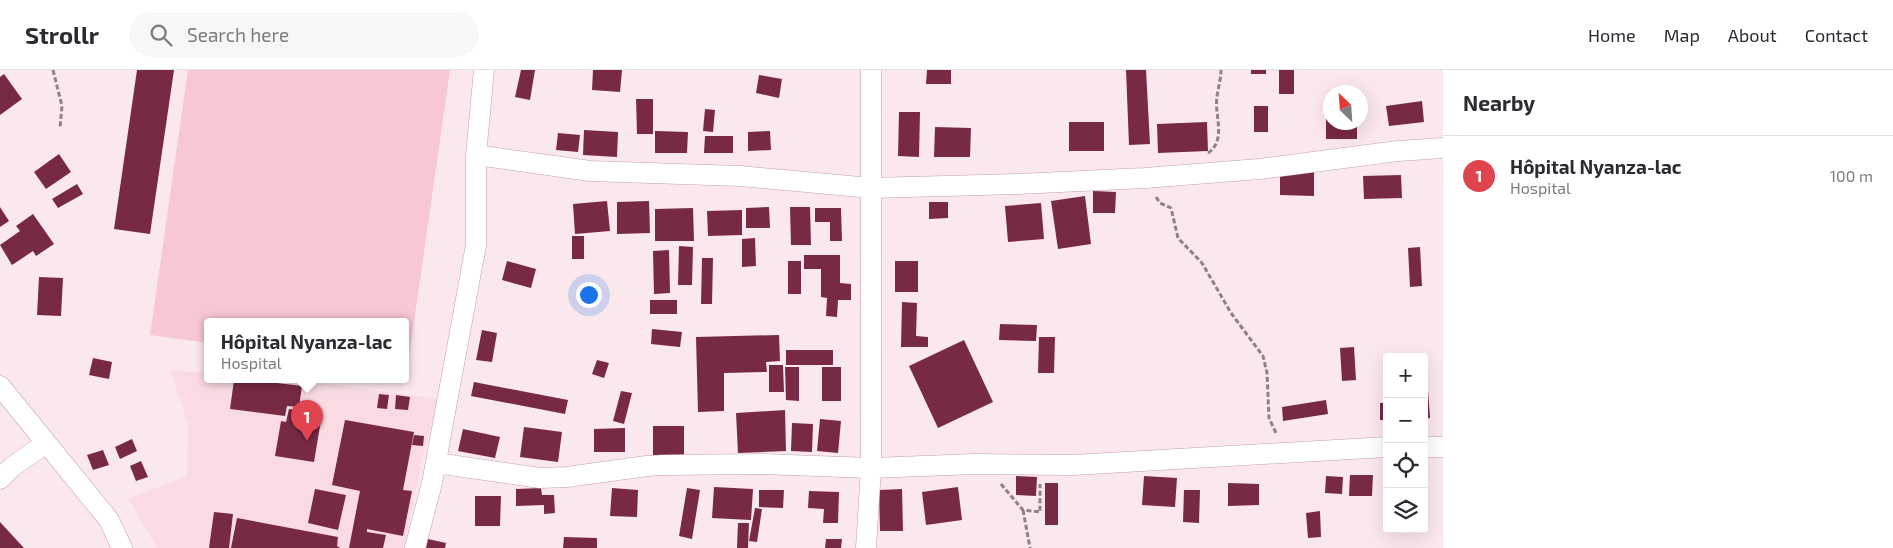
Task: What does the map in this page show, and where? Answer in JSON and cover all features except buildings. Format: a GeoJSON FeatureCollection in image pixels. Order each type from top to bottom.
{"type":"FeatureCollection","features":[{"type":"Feature","properties":{"kind":"street"},"geometry":{"type":"LineString","coordinates":[[414,548],[436,463],[476,245],[476,155],[484,70]]}},
{"type":"Feature","properties":{"kind":"street"},"geometry":{"type":"LineString","coordinates":[[866,548],[871,468],[871,70]]}},
{"type":"Feature","properties":{"kind":"street"},"geometry":{"type":"LineString","coordinates":[[476,155],[590,171],[740,176],[871,188],[1145,178],[1259,169],[1398,151],[1443,148]]}},
{"type":"Feature","properties":{"kind":"street"},"geometry":{"type":"LineString","coordinates":[[0,386],[109,520],[122,548]]}},
{"type":"Feature","properties":{"kind":"street"},"geometry":{"type":"LineString","coordinates":[[0,479],[12,467],[46,443]]}},
{"type":"Feature","properties":{"kind":"street"},"geometry":{"type":"LineString","coordinates":[[436,463],[540,478],[567,478],[664,465],[762,464],[871,468],[1059,465],[1383,447]]}},
{"type":"Feature","properties":{"kind":"street"},"geometry":{"type":"LineString","coordinates":[[1428,447],[1443,447]]}},
{"type":"Feature","properties":{"kind":"path"},"geometry":{"type":"LineString","coordinates":[[53,70],[62,106],[60,128]]}},
{"type":"Feature","properties":{"kind":"path"},"geometry":{"type":"LineString","coordinates":[[1207,154],[1213,149],[1219,135],[1216,99],[1221,70]]}},
{"type":"Feature","properties":{"kind":"path"},"geometry":{"type":"LineString","coordinates":[[1145,178],[1160,203],[1171,208],[1178,238],[1202,263],[1231,313],[1263,356],[1267,372],[1269,418],[1284,452]]}},
{"type":"Feature","properties":{"kind":"path"},"geometry":{"type":"LineString","coordinates":[[984,465],[1023,510],[1030,548]]}},
{"type":"Feature","properties":{"kind":"path"},"geometry":{"type":"LineString","coordinates":[[1023,510],[1040,512],[1039,486],[1059,465]]}},
{"type":"Feature","properties":{"kind":"shaded area"},"geometry":{"type":"Polygon","coordinates":[[[188,70],[450,70],[409,357],[409,318],[204,318],[204,342],[150,335],[188,70]]]}},
{"type":"Feature","properties":{"kind":"shaded area"},"geometry":{"type":"Polygon","coordinates":[[[170,370],[204,373],[204,383],[315,383],[438,399],[422,459],[404,548],[157,548],[128,499],[187,476],[188,424],[170,370]]]}},
{"type":"Feature","properties":{"kind":"place","name":"Hôpital Nyanza-lac"},"geometry":{"type":"Point","coordinates":[307,441]}}]}
